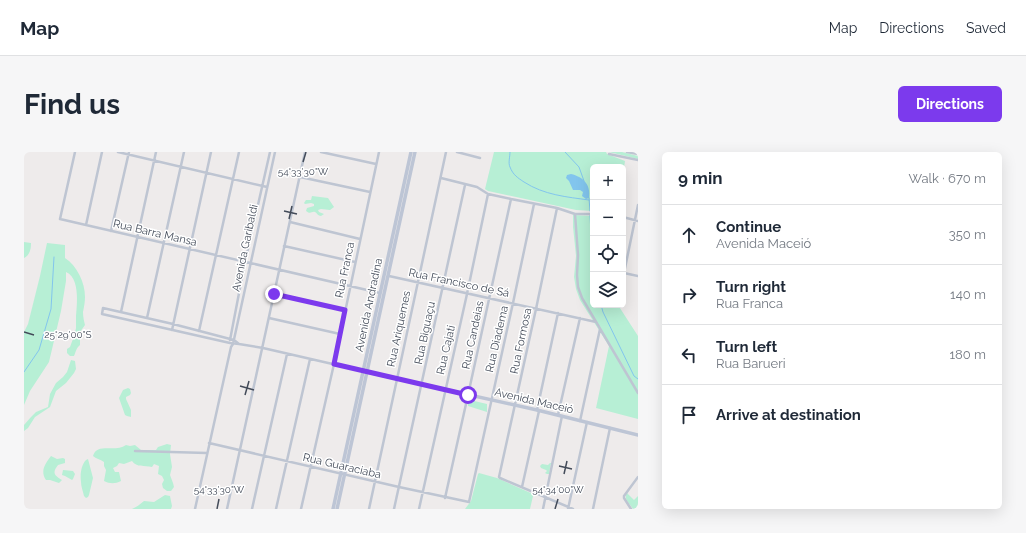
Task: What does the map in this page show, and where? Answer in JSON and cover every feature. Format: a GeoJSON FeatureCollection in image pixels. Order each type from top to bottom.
{"type":"FeatureCollection","features":[{"type":"Feature","properties":{"kind":"main road","name":"Avenida Andradina"},"geometry":{"type":"LineString","coordinates":[[337,509],[343,474],[389,276],[411,152]]}},
{"type":"Feature","properties":{"kind":"main road","name":"Avenida Andradina"},"geometry":{"type":"LineString","coordinates":[[366,371],[380,293],[415,152]]}},
{"type":"Feature","properties":{"kind":"main road","name":"Avenida Maceió"},"geometry":{"type":"LineString","coordinates":[[366,371],[638,434]]}},
{"type":"Feature","properties":{"kind":"main road","name":"Avenida Andradina"},"geometry":{"type":"LineString","coordinates":[[333,509],[343,474]]}},
{"type":"Feature","properties":{"kind":"street","name":"Rua Barra Mansa"},"geometry":{"type":"LineString","coordinates":[[75,152],[60,219],[250,263]]}},
{"type":"Feature","properties":{"kind":"street"},"geometry":{"type":"LineString","coordinates":[[86,225],[102,152]]}},
{"type":"Feature","properties":{"kind":"street"},"geometry":{"type":"LineString","coordinates":[[118,152],[129,153],[180,167],[267,187]]}},
{"type":"Feature","properties":{"kind":"street"},"geometry":{"type":"LineString","coordinates":[[121,312],[156,152]]}},
{"type":"Feature","properties":{"kind":"street"},"geometry":{"type":"LineString","coordinates":[[147,318],[184,152]]}},
{"type":"Feature","properties":{"kind":"street"},"geometry":{"type":"LineString","coordinates":[[172,330],[211,152]]}},
{"type":"Feature","properties":{"kind":"street"},"geometry":{"type":"LineString","coordinates":[[199,332],[239,152]]}},
{"type":"Feature","properties":{"kind":"street","name":"Avenida Garibaldi"},"geometry":{"type":"LineString","coordinates":[[231,342],[245,262],[270,152]]}},
{"type":"Feature","properties":{"kind":"street","name":"Avenida Garibaldi"},"geometry":{"type":"LineString","coordinates":[[195,509],[231,342],[275,152]]}},
{"type":"Feature","properties":{"kind":"street"},"geometry":{"type":"LineString","coordinates":[[227,509],[305,152]]}},
{"type":"Feature","properties":{"kind":"street"},"geometry":{"type":"LineString","coordinates":[[321,152],[376,164]]}},
{"type":"Feature","properties":{"kind":"street","name":"Rua Franca"},"geometry":{"type":"LineString","coordinates":[[301,509],[334,364],[379,152]]}},
{"type":"Feature","properties":{"kind":"street","name":"Rua Ariquemes"},"geometry":{"type":"LineString","coordinates":[[369,509],[446,152]]}},
{"type":"Feature","properties":{"kind":"street"},"geometry":{"type":"LineString","coordinates":[[457,152],[480,158]]}},
{"type":"Feature","properties":{"kind":"street"},"geometry":{"type":"LineString","coordinates":[[627,152],[638,154]]}},
{"type":"Feature","properties":{"kind":"street"},"geometry":{"type":"LineString","coordinates":[[112,231],[129,153]]}},
{"type":"Feature","properties":{"kind":"street"},"geometry":{"type":"LineString","coordinates":[[609,154],[638,160]]}},
{"type":"Feature","properties":{"kind":"street"},"geometry":{"type":"LineString","coordinates":[[300,177],[370,192]]}},
{"type":"Feature","properties":{"kind":"street"},"geometry":{"type":"LineString","coordinates":[[440,178],[466,184],[488,194],[557,208],[575,214],[590,214]]}},
{"type":"Feature","properties":{"kind":"street","name":"Rua Biguaçu"},"geometry":{"type":"LineString","coordinates":[[394,509],[466,184]]}},
{"type":"Feature","properties":{"kind":"street","name":"Rua Cajati"},"geometry":{"type":"LineString","coordinates":[[419,509],[488,194]]}},
{"type":"Feature","properties":{"kind":"street","name":"Rua Candeias"},"geometry":{"type":"LineString","coordinates":[[445,498],[511,199]]}},
{"type":"Feature","properties":{"kind":"street","name":"Rua Diadema"},"geometry":{"type":"LineString","coordinates":[[470,501],[534,204]]}},
{"type":"Feature","properties":{"kind":"street"},"geometry":{"type":"LineString","coordinates":[[626,263],[638,205]]}},
{"type":"Feature","properties":{"kind":"street","name":"Rua Formosa"},"geometry":{"type":"LineString","coordinates":[[522,487],[499,477],[557,208]]}},
{"type":"Feature","properties":{"kind":"street"},"geometry":{"type":"LineString","coordinates":[[575,214],[578,255],[578,287],[582,298],[638,393]]}},
{"type":"Feature","properties":{"kind":"street"},"geometry":{"type":"LineString","coordinates":[[626,218],[636,220]]}},
{"type":"Feature","properties":{"kind":"street"},"geometry":{"type":"LineString","coordinates":[[290,222],[360,239]]}},
{"type":"Feature","properties":{"kind":"street"},"geometry":{"type":"LineString","coordinates":[[284,246],[355,262]]}},
{"type":"Feature","properties":{"kind":"street"},"geometry":{"type":"LineString","coordinates":[[250,263],[385,294]]}},
{"type":"Feature","properties":{"kind":"street"},"geometry":{"type":"LineString","coordinates":[[626,273],[638,276]]}},
{"type":"Feature","properties":{"kind":"street","name":"Rua Francisco de Sá"},"geometry":{"type":"LineString","coordinates":[[389,276],[596,322]]}},
{"type":"Feature","properties":{"kind":"street"},"geometry":{"type":"LineString","coordinates":[[274,294],[345,310]]}},
{"type":"Feature","properties":{"kind":"street"},"geometry":{"type":"LineString","coordinates":[[103,308],[173,324],[231,342],[102,314],[103,308]]}},
{"type":"Feature","properties":{"kind":"street"},"geometry":{"type":"LineString","coordinates":[[558,313],[522,487],[573,509]]}},
{"type":"Feature","properties":{"kind":"street"},"geometry":{"type":"LineString","coordinates":[[269,318],[340,334]]}},
{"type":"Feature","properties":{"kind":"street"},"geometry":{"type":"LineString","coordinates":[[543,509],[580,318]]}},
{"type":"Feature","properties":{"kind":"street"},"geometry":{"type":"LineString","coordinates":[[580,420],[600,329]]}},
{"type":"Feature","properties":{"kind":"street","name":"Avenida Maceió"},"geometry":{"type":"LineString","coordinates":[[231,342],[366,371]]}},
{"type":"Feature","properties":{"kind":"street"},"geometry":{"type":"LineString","coordinates":[[252,509],[287,354]]}},
{"type":"Feature","properties":{"kind":"street"},"geometry":{"type":"LineString","coordinates":[[276,509],[310,359]]}},
{"type":"Feature","properties":{"kind":"street"},"geometry":{"type":"LineString","coordinates":[[568,508],[587,422]]}},
{"type":"Feature","properties":{"kind":"street"},"geometry":{"type":"LineString","coordinates":[[593,509],[610,428]]}},
{"type":"Feature","properties":{"kind":"street","name":"Rua Guaraciaba"},"geometry":{"type":"LineString","coordinates":[[209,443],[445,498],[468,503],[470,501]]}},
{"type":"Feature","properties":{"kind":"street"},"geometry":{"type":"LineString","coordinates":[[135,451],[207,452]]}},
{"type":"Feature","properties":{"kind":"street"},"geometry":{"type":"LineString","coordinates":[[631,509],[624,496],[638,477]]}},
{"type":"Feature","properties":{"kind":"green space"},"geometry":{"type":"Polygon","coordinates":[[[494,152],[606,152],[607,154],[625,161],[625,164],[590,164],[590,211],[576,210],[488,191],[485,189],[494,152]]]}},
{"type":"Feature","properties":{"kind":"green space"},"geometry":{"type":"Polygon","coordinates":[[[609,152],[622,152],[638,156],[638,159],[609,152]]]}},
{"type":"Feature","properties":{"kind":"green space"},"geometry":{"type":"Polygon","coordinates":[[[312,196],[328,198],[334,207],[330,210],[318,210],[324,214],[321,216],[315,212],[310,213],[306,211],[307,208],[314,206],[314,204],[311,203],[304,203],[306,200],[311,200],[312,196]]]}},
{"type":"Feature","properties":{"kind":"green space"},"geometry":{"type":"Polygon","coordinates":[[[573,215],[590,216],[590,308],[620,308],[638,336],[638,419],[596,408],[609,346],[580,300],[576,289],[574,277],[576,256],[573,215]]]}},
{"type":"Feature","properties":{"kind":"green space"},"geometry":{"type":"Polygon","coordinates":[[[24,242],[31,243],[31,247],[30,252],[24,258],[24,242]]]}},
{"type":"Feature","properties":{"kind":"green space"},"geometry":{"type":"Polygon","coordinates":[[[47,243],[65,245],[65,258],[73,265],[80,275],[85,291],[83,317],[85,325],[80,332],[80,345],[74,356],[70,356],[67,353],[67,349],[70,347],[76,331],[77,291],[74,280],[66,272],[61,311],[49,362],[30,391],[24,405],[24,332],[28,324],[47,243]]]}},
{"type":"Feature","properties":{"kind":"green space"},"geometry":{"type":"Polygon","coordinates":[[[71,360],[75,361],[76,369],[74,373],[66,383],[56,391],[50,407],[35,417],[28,428],[24,431],[24,425],[36,412],[48,407],[50,394],[56,383],[67,372],[71,360]]]}},
{"type":"Feature","properties":{"kind":"green space"},"geometry":{"type":"Polygon","coordinates":[[[128,388],[130,389],[131,393],[126,397],[126,399],[131,410],[131,417],[125,415],[119,398],[123,390],[128,388]]]}},
{"type":"Feature","properties":{"kind":"green space"},"geometry":{"type":"Polygon","coordinates":[[[470,400],[487,404],[487,412],[468,406],[470,400]]]}},
{"type":"Feature","properties":{"kind":"green space"},"geometry":{"type":"Polygon","coordinates":[[[167,444],[171,445],[170,454],[172,467],[170,475],[174,487],[171,491],[167,491],[163,488],[162,484],[164,480],[162,476],[158,474],[159,466],[154,464],[152,467],[138,465],[132,461],[124,464],[119,463],[113,468],[115,472],[119,472],[121,481],[117,483],[108,483],[104,481],[106,470],[104,462],[93,456],[95,452],[102,448],[117,448],[126,445],[135,445],[141,450],[156,450],[158,447],[167,444]]]}},
{"type":"Feature","properties":{"kind":"green space"},"geometry":{"type":"Polygon","coordinates":[[[51,456],[57,459],[65,459],[65,463],[58,465],[55,470],[55,474],[62,480],[59,483],[46,480],[43,474],[44,468],[51,456]]]}},
{"type":"Feature","properties":{"kind":"green space"},"geometry":{"type":"Polygon","coordinates":[[[88,459],[93,478],[89,495],[86,498],[82,487],[81,470],[88,459]]]}},
{"type":"Feature","properties":{"kind":"green space"},"geometry":{"type":"Polygon","coordinates":[[[550,463],[549,474],[547,474],[545,473],[547,471],[540,466],[542,464],[548,465],[550,463]]]}},
{"type":"Feature","properties":{"kind":"green space"},"geometry":{"type":"Polygon","coordinates":[[[63,470],[73,471],[75,474],[72,480],[62,475],[63,470]]]}},
{"type":"Feature","properties":{"kind":"green space"},"geometry":{"type":"Polygon","coordinates":[[[479,473],[497,478],[533,494],[530,509],[465,509],[471,501],[479,473]]]}},
{"type":"Feature","properties":{"kind":"green space"},"geometry":{"type":"Polygon","coordinates":[[[627,493],[634,500],[638,496],[638,509],[633,509],[627,501],[627,493]]]}},
{"type":"Feature","properties":{"kind":"green space"},"geometry":{"type":"Polygon","coordinates":[[[165,495],[170,496],[172,506],[171,509],[132,509],[144,501],[154,502],[165,495]]]}},
{"type":"Feature","properties":{"kind":"water"},"geometry":{"type":"Polygon","coordinates":[[[571,174],[579,177],[585,182],[589,189],[589,198],[586,199],[582,196],[583,192],[580,190],[573,190],[566,178],[567,175],[571,174]]]}},
{"type":"Feature","properties":{"kind":"waterway"},"geometry":{"type":"LineString","coordinates":[[510,152],[509,165],[511,170],[524,182],[548,193],[589,200]]}},
{"type":"Feature","properties":{"kind":"waterway"},"geometry":{"type":"LineString","coordinates":[[565,152],[579,167],[584,181]]}},
{"type":"Feature","properties":{"kind":"waterway"},"geometry":{"type":"LineString","coordinates":[[589,198],[590,211]]}},
{"type":"Feature","properties":{"kind":"waterway"},"geometry":{"type":"LineString","coordinates":[[24,372],[39,350],[51,309],[54,257]]}},
{"type":"Feature","properties":{"kind":"waterway"},"geometry":{"type":"LineString","coordinates":[[602,308],[634,376],[638,379]]}},
{"type":"Feature","properties":{"kind":"route"},"geometry":{"type":"LineString","coordinates":[[274,294],[345,310],[334,364],[468,395]]}}]}
